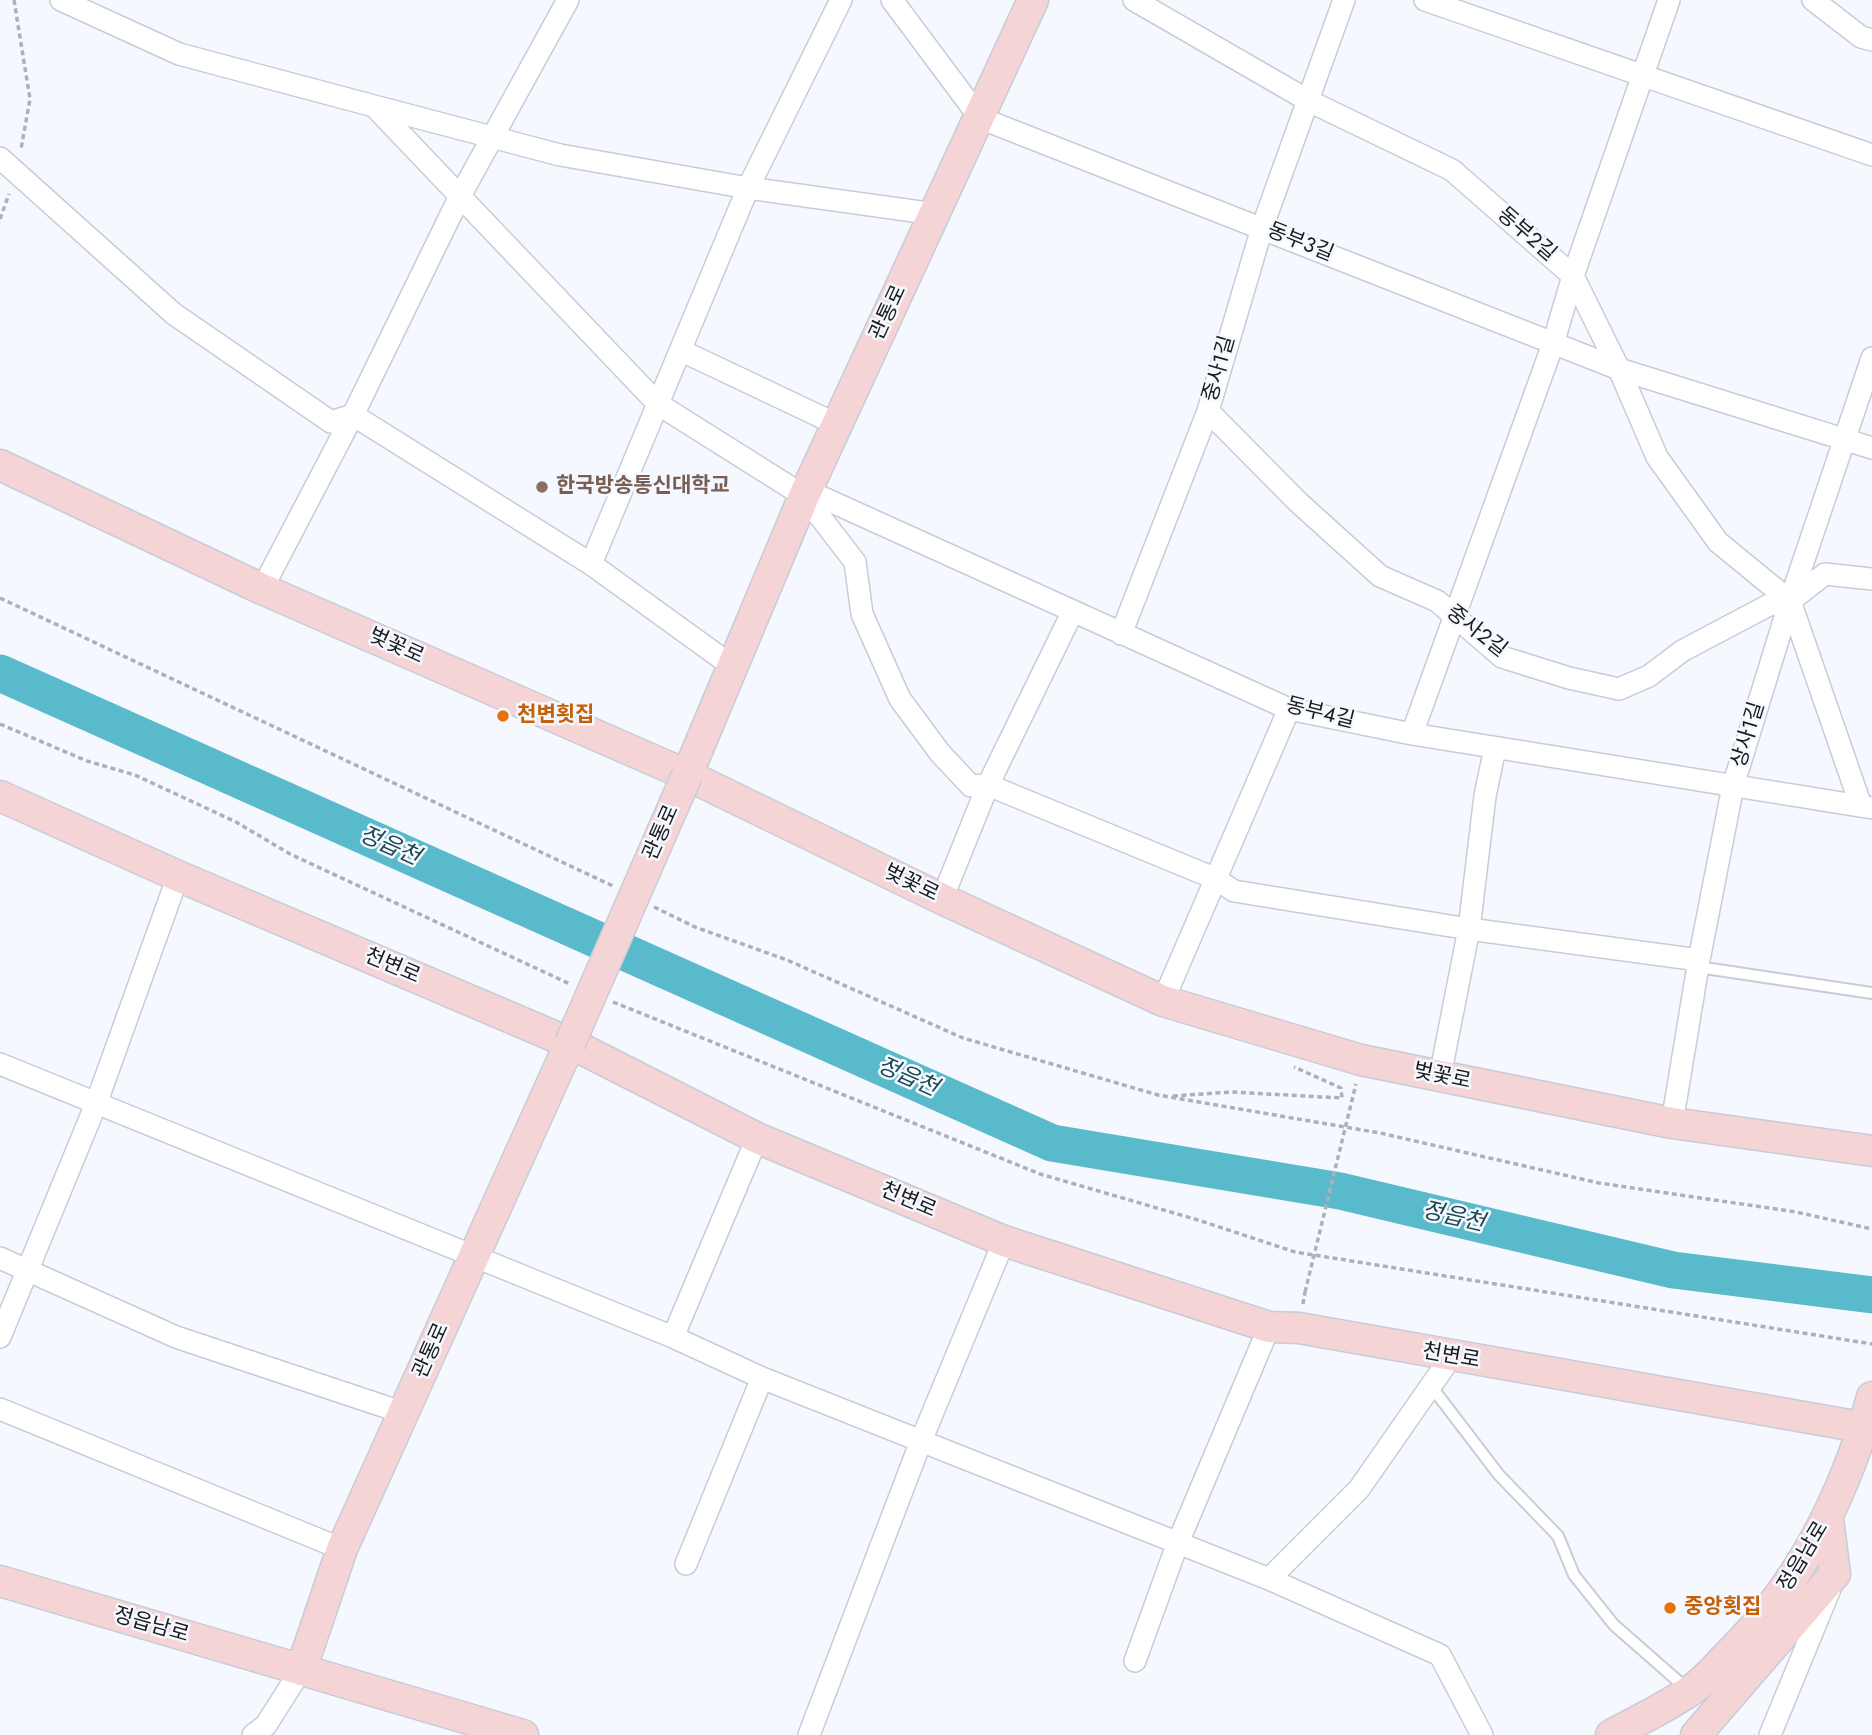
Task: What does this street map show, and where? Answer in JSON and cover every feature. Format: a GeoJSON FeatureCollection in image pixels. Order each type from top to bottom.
{"type":"FeatureCollection","features":[{"type":"Feature","properties":{"kind":"street"},"geometry":{"type":"LineString","coordinates":[[61,0],[179,54],[493,135],[560,155],[748,188],[935,214]]}},
{"type":"Feature","properties":{"kind":"street"},"geometry":{"type":"LineString","coordinates":[[262,589],[353,415],[460,196],[568,0]]}},
{"type":"Feature","properties":{"kind":"street"},"geometry":{"type":"LineString","coordinates":[[591,564],[748,188],[841,0]]}},
{"type":"Feature","properties":{"kind":"street"},"geometry":{"type":"LineString","coordinates":[[892,0],[980,118]]}},
{"type":"Feature","properties":{"kind":"street","name":"관통로"},"geometry":{"type":"LineString","coordinates":[[302,1670],[342,1549],[570,1043],[836,424],[1033,0]]}},
{"type":"Feature","properties":{"kind":"street","name":"동부2길"},"geometry":{"type":"LineString","coordinates":[[1134,0],[1308,101],[1452,170],[1573,276],[1619,369],[1657,457],[1718,542],[1790,601]]}},
{"type":"Feature","properties":{"kind":"street","name":"중사1길"},"geometry":{"type":"LineString","coordinates":[[1121,634],[1208,411],[1262,228],[1344,0]]}},
{"type":"Feature","properties":{"kind":"street"},"geometry":{"type":"LineString","coordinates":[[1424,0],[1872,155]]}},
{"type":"Feature","properties":{"kind":"street"},"geometry":{"type":"LineString","coordinates":[[1412,734],[1553,344],[1573,276],[1669,0]]}},
{"type":"Feature","properties":{"kind":"street"},"geometry":{"type":"LineString","coordinates":[[1813,0],[1861,37],[1872,40]]}},
{"type":"Feature","properties":{"kind":"street"},"geometry":{"type":"LineString","coordinates":[[374,106],[658,404],[806,493],[855,562],[862,614],[900,699],[940,753],[971,786],[988,785],[1214,878],[1234,891],[1698,963]]}},
{"type":"Feature","properties":{"kind":"street","name":"동부3길"},"geometry":{"type":"LineString","coordinates":[[980,118],[1619,369],[1872,448]]}},
{"type":"Feature","properties":{"kind":"street"},"geometry":{"type":"LineString","coordinates":[[8,165],[125,273],[174,314],[331,422],[353,415],[591,564],[732,666]]}},
{"type":"Feature","properties":{"kind":"street"},"geometry":{"type":"LineString","coordinates":[[682,351],[836,424]]}},
{"type":"Feature","properties":{"kind":"street","name":"상사1길"},"geometry":{"type":"LineString","coordinates":[[1672,1123],[1698,963],[1733,786],[1790,601],[1872,358]]}},
{"type":"Feature","properties":{"kind":"street","name":"중사2길"},"geometry":{"type":"LineString","coordinates":[[1208,411],[1298,502],[1380,576],[1437,601],[1502,657],[1569,678],[1619,689],[1648,676],[1682,652],[1769,605],[1790,601]]}},
{"type":"Feature","properties":{"kind":"street","name":"벚꽃로"},"geometry":{"type":"LineString","coordinates":[[0,465],[262,589],[687,775],[942,899],[1163,1001],[1361,1060],[1672,1123],[1872,1151]]}},
{"type":"Feature","properties":{"kind":"street","name":"동부4길"},"geometry":{"type":"LineString","coordinates":[[806,493],[1289,709],[1412,734],[1867,807]]}},
{"type":"Feature","properties":{"kind":"street"},"geometry":{"type":"LineString","coordinates":[[1867,807],[1790,601],[1825,574],[1872,579]]}},
{"type":"Feature","properties":{"kind":"street"},"geometry":{"type":"LineString","coordinates":[[942,899],[988,785],[1073,611]]}},
{"type":"Feature","properties":{"kind":"street"},"geometry":{"type":"LineString","coordinates":[[1163,1001],[1289,709]]}},
{"type":"Feature","properties":{"kind":"street"},"geometry":{"type":"LineString","coordinates":[[1440,1076],[1469,929],[1485,796],[1495,748]]}},
{"type":"Feature","properties":{"kind":"street","name":"천변로"},"geometry":{"type":"LineString","coordinates":[[0,796],[178,876],[570,1043],[757,1139],[1004,1241],[1269,1327],[1299,1328],[1868,1429]]}},
{"type":"Feature","properties":{"kind":"street"},"geometry":{"type":"LineString","coordinates":[[0,1337],[96,1104],[178,876]]}},
{"type":"Feature","properties":{"kind":"street"},"geometry":{"type":"LineString","coordinates":[[0,1064],[673,1337],[762,1378],[1177,1545],[1269,1579],[1440,1655],[1482,1735]]}},
{"type":"Feature","properties":{"kind":"street"},"geometry":{"type":"LineString","coordinates":[[673,1337],[757,1139]]}},
{"type":"Feature","properties":{"kind":"street"},"geometry":{"type":"LineString","coordinates":[[809,1735],[921,1441],[1004,1241]]}},
{"type":"Feature","properties":{"kind":"street"},"geometry":{"type":"LineString","coordinates":[[0,1258],[176,1337],[404,1413]]}},
{"type":"Feature","properties":{"kind":"street"},"geometry":{"type":"LineString","coordinates":[[1136,1661],[1177,1545],[1269,1327]]}},
{"type":"Feature","properties":{"kind":"street"},"geometry":{"type":"LineString","coordinates":[[1269,1579],[1359,1489],[1451,1357]]}},
{"type":"Feature","properties":{"kind":"street"},"geometry":{"type":"LineString","coordinates":[[686,1564],[762,1378]]}},
{"type":"Feature","properties":{"kind":"street","name":"정읍남로"},"geometry":{"type":"LineString","coordinates":[[1620,1733],[1689,1691],[1768,1615],[1797,1575],[1828,1519],[1868,1429],[1872,1397]]}},
{"type":"Feature","properties":{"kind":"street"},"geometry":{"type":"LineString","coordinates":[[0,1409],[342,1549]]}},
{"type":"Feature","properties":{"kind":"street"},"geometry":{"type":"LineString","coordinates":[[1770,1735],[1835,1574],[1828,1519]]}},
{"type":"Feature","properties":{"kind":"street"},"geometry":{"type":"LineString","coordinates":[[1696,1735],[1835,1574]]}},
{"type":"Feature","properties":{"kind":"street","name":"정읍남로"},"geometry":{"type":"LineString","coordinates":[[0,1581],[523,1735]]}},
{"type":"Feature","properties":{"kind":"street"},"geometry":{"type":"LineString","coordinates":[[253,1735],[266,1725],[302,1670]]}},
{"type":"Feature","properties":{"kind":"lane"},"geometry":{"type":"LineString","coordinates":[[1698,963],[1872,993]]}},
{"type":"Feature","properties":{"kind":"lane"},"geometry":{"type":"LineString","coordinates":[[1431,1387],[1499,1475],[1558,1536],[1574,1575],[1614,1625],[1689,1691]]}},
{"type":"Feature","properties":{"kind":"path"},"geometry":{"type":"LineString","coordinates":[[0,219],[8,165],[30,99],[14,0]]}},
{"type":"Feature","properties":{"kind":"path"},"geometry":{"type":"LineString","coordinates":[[0,598],[534,846],[620,890]]}},
{"type":"Feature","properties":{"kind":"path"},"geometry":{"type":"LineString","coordinates":[[0,724],[86,761],[135,775],[236,822],[290,854],[572,985]]}},
{"type":"Feature","properties":{"kind":"path"},"geometry":{"type":"LineString","coordinates":[[645,902],[695,927],[787,960],[963,1038],[1168,1097],[1380,1133],[1599,1183],[1796,1212],[1872,1229]]}},
{"type":"Feature","properties":{"kind":"path"},"geometry":{"type":"LineString","coordinates":[[609,1000],[1040,1174],[1198,1220],[1295,1252],[1872,1344]]}},
{"type":"Feature","properties":{"kind":"path"},"geometry":{"type":"LineString","coordinates":[[1168,1097],[1231,1092],[1342,1098],[1341,1088],[1289,1063]]}},
{"type":"Feature","properties":{"kind":"path"},"geometry":{"type":"LineString","coordinates":[[1305,1292],[1356,1084]]}},
{"type":"Feature","properties":{"kind":"waterway","name":"정읍천"},"geometry":{"type":"LineString","coordinates":[[0,673],[1052,1143],[1340,1191],[1673,1270],[1872,1295]]}},
{"type":"Feature","properties":{"kind":"place","name":"한국방송통신대학교"},"geometry":{"type":"Point","coordinates":[542,487]}},
{"type":"Feature","properties":{"kind":"place","name":"천변횟집"},"geometry":{"type":"Point","coordinates":[503,716]}},
{"type":"Feature","properties":{"kind":"place","name":"중앙횟집"},"geometry":{"type":"Point","coordinates":[1670,1608]}}]}
